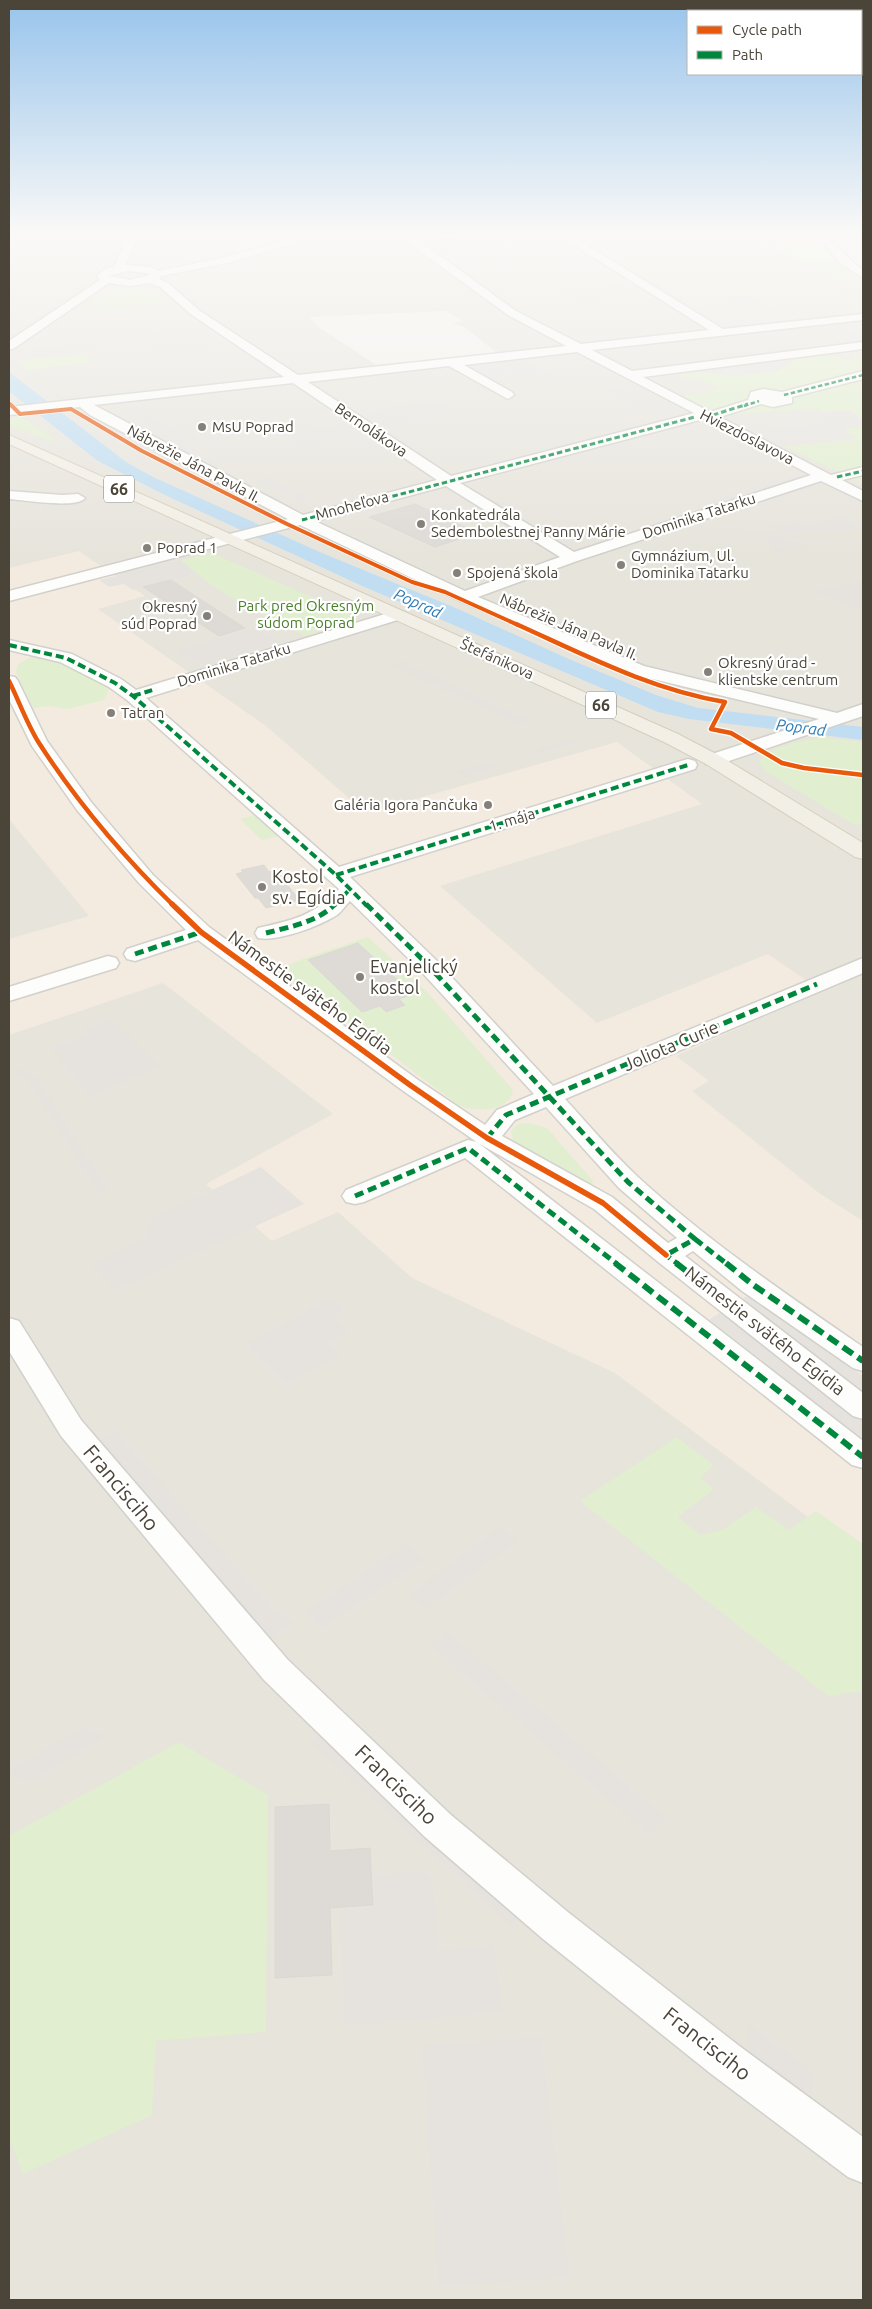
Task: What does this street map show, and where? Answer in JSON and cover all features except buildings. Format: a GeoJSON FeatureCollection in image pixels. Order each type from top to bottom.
{"type":"FeatureCollection","features":[{"type":"Feature","properties":{"kind":"main road","name":"Štefánikova"},"geometry":{"type":"LineString","coordinates":[[9,439],[236,538],[398,615],[649,727],[713,760],[863,852]]}},
{"type":"Feature","properties":{"kind":"street","name":"Bernolákova"},"geometry":{"type":"LineString","coordinates":[[239,341],[448,481],[572,558]]}},
{"type":"Feature","properties":{"kind":"street","name":"Hviezdoslavova"},"geometry":{"type":"LineString","coordinates":[[564,341],[822,476],[859,492]]}},
{"type":"Feature","properties":{"kind":"street"},"geometry":{"type":"LineString","coordinates":[[13,410],[642,341]]}},
{"type":"Feature","properties":{"kind":"street"},"geometry":{"type":"LineString","coordinates":[[628,375],[863,345]]}},
{"type":"Feature","properties":{"kind":"street"},"geometry":{"type":"LineString","coordinates":[[451,362],[508,394]]}},
{"type":"Feature","properties":{"kind":"street"},"geometry":{"type":"LineString","coordinates":[[714,415],[759,401],[782,402],[787,400],[784,395],[863,375]]}},
{"type":"Feature","properties":{"kind":"street","name":"Nábrežie Jána Pavla II."},"geometry":{"type":"LineString","coordinates":[[83,403],[95,412],[302,520],[464,597],[638,670],[833,721]]}},
{"type":"Feature","properties":{"kind":"street","name":"Mnoheľova"},"geometry":{"type":"LineString","coordinates":[[9,596],[695,417]]}},
{"type":"Feature","properties":{"kind":"street"},"geometry":{"type":"LineString","coordinates":[[837,477],[863,471]]}},
{"type":"Feature","properties":{"kind":"street","name":"Dominika Tatarku"},"geometry":{"type":"LineString","coordinates":[[464,597],[572,558],[822,476]]}},
{"type":"Feature","properties":{"kind":"street"},"geometry":{"type":"LineString","coordinates":[[9,495],[62,499],[78,498]]}},
{"type":"Feature","properties":{"kind":"street","name":"Dominika Tatarku"},"geometry":{"type":"LineString","coordinates":[[133,696],[398,615]]}},
{"type":"Feature","properties":{"kind":"street","name":"Námestie svätého Egídia"},"geometry":{"type":"LineString","coordinates":[[9,645],[66,658],[116,683],[343,882],[425,962],[628,1182],[695,1239],[666,1255]]}},
{"type":"Feature","properties":{"kind":"street","name":"Námestie svätého Egídia"},"geometry":{"type":"LineString","coordinates":[[9,681],[38,742],[84,806],[146,879],[201,932],[410,1085],[477,1143],[603,1203],[666,1255],[863,1408]]}},
{"type":"Feature","properties":{"kind":"street"},"geometry":{"type":"LineString","coordinates":[[713,760],[833,721],[863,709]]}},
{"type":"Feature","properties":{"kind":"street","name":"1. mája"},"geometry":{"type":"LineString","coordinates":[[343,882],[688,765]]}},
{"type":"Feature","properties":{"kind":"street","name":"Námestie svätého Egídia"},"geometry":{"type":"LineString","coordinates":[[266,933],[299,925],[330,910],[343,882]]}},
{"type":"Feature","properties":{"kind":"street"},"geometry":{"type":"LineString","coordinates":[[135,954],[201,932]]}},
{"type":"Feature","properties":{"kind":"street"},"geometry":{"type":"LineString","coordinates":[[9,994],[108,963]]}},
{"type":"Feature","properties":{"kind":"street","name":"Joliota Curie"},"geometry":{"type":"LineString","coordinates":[[356,1196],[477,1143],[506,1115],[863,965]]}},
{"type":"Feature","properties":{"kind":"street"},"geometry":{"type":"LineString","coordinates":[[477,1143],[863,1456]]}},
{"type":"Feature","properties":{"kind":"street"},"geometry":{"type":"LineString","coordinates":[[695,1239],[752,1284],[863,1361]]}},
{"type":"Feature","properties":{"kind":"street","name":"Francisciho"},"geometry":{"type":"LineString","coordinates":[[9,1328],[71,1428],[256,1648],[294,1688],[438,1826],[556,1926],[724,2059],[863,2162]]}},
{"type":"Feature","properties":{"kind":"shaded area"},"geometry":{"type":"Polygon","coordinates":[[[9,341],[339,341],[378,366],[497,353],[481,341],[863,341],[863,2300],[9,2300],[9,341]]]}},
{"type":"Feature","properties":{"kind":"shaded area"},"geometry":{"type":"Polygon","coordinates":[[[149,341],[221,341],[228,345],[158,352],[149,341]]]}},
{"type":"Feature","properties":{"kind":"shaded area"},"geometry":{"type":"Polygon","coordinates":[[[849,341],[863,341],[863,341],[853,343],[849,341]]]}},
{"type":"Feature","properties":{"kind":"shaded area"},"geometry":{"type":"Polygon","coordinates":[[[94,343],[100,351],[19,359],[14,351],[94,343]]]}},
{"type":"Feature","properties":{"kind":"shaded area"},"geometry":{"type":"Polygon","coordinates":[[[805,354],[777,371],[736,376],[678,370],[805,354]]]}},
{"type":"Feature","properties":{"kind":"shaded area"},"geometry":{"type":"Polygon","coordinates":[[[526,359],[551,375],[498,383],[468,366],[526,359]]]}},
{"type":"Feature","properties":{"kind":"shaded area"},"geometry":{"type":"Polygon","coordinates":[[[421,371],[432,378],[442,376],[447,378],[411,384],[395,374],[421,371]]]}},
{"type":"Feature","properties":{"kind":"shaded area"},"geometry":{"type":"Polygon","coordinates":[[[630,383],[680,409],[652,414],[607,389],[630,383]]]}},
{"type":"Feature","properties":{"kind":"shaded area"},"geometry":{"type":"Polygon","coordinates":[[[425,401],[429,403],[440,401],[454,409],[445,411],[451,415],[384,428],[360,414],[425,401]]]}},
{"type":"Feature","properties":{"kind":"shaded area"},"geometry":{"type":"Polygon","coordinates":[[[134,406],[186,436],[180,446],[192,452],[189,458],[124,423],[149,425],[124,411],[134,406]]]}},
{"type":"Feature","properties":{"kind":"shaded area"},"geometry":{"type":"Polygon","coordinates":[[[850,410],[863,420],[863,427],[844,429],[856,439],[784,446],[755,432],[824,425],[809,413],[850,410]]]}},
{"type":"Feature","properties":{"kind":"shaded area"},"geometry":{"type":"Polygon","coordinates":[[[343,425],[358,435],[306,447],[293,440],[308,437],[304,434],[343,425]]]}},
{"type":"Feature","properties":{"kind":"shaded area"},"geometry":{"type":"Polygon","coordinates":[[[795,474],[809,479],[801,482],[814,487],[749,509],[737,504],[726,508],[710,502],[795,474]]]}},
{"type":"Feature","properties":{"kind":"shaded area"},"geometry":{"type":"Polygon","coordinates":[[[267,476],[311,498],[298,501],[256,480],[267,476]]]}},
{"type":"Feature","properties":{"kind":"shaded area"},"geometry":{"type":"Polygon","coordinates":[[[842,517],[861,527],[840,531],[836,529],[793,538],[772,526],[799,520],[806,524],[842,517]]]}},
{"type":"Feature","properties":{"kind":"shaded area"},"geometry":{"type":"Polygon","coordinates":[[[773,531],[804,546],[778,553],[771,550],[779,547],[743,535],[750,532],[761,535],[773,531]]]}},
{"type":"Feature","properties":{"kind":"shaded area"},"geometry":{"type":"Polygon","coordinates":[[[79,551],[145,596],[98,609],[266,726],[366,813],[617,742],[702,804],[440,886],[597,1023],[768,954],[822,991],[676,1056],[709,1081],[692,1091],[819,1193],[863,1221],[863,1558],[615,1373],[412,1278],[338,1212],[272,1241],[206,1184],[333,1114],[163,983],[9,1035],[9,939],[89,916],[9,819],[9,568],[79,551]]]}},
{"type":"Feature","properties":{"kind":"shaded area"},"geometry":{"type":"Polygon","coordinates":[[[181,560],[195,574],[133,590],[124,584],[109,587],[99,580],[181,560]]]}},
{"type":"Feature","properties":{"kind":"shaded area"},"geometry":{"type":"Polygon","coordinates":[[[863,581],[863,607],[857,609],[813,591],[863,581]]]}},
{"type":"Feature","properties":{"kind":"shaded area"},"geometry":{"type":"Polygon","coordinates":[[[256,627],[281,642],[202,666],[177,651],[256,627]]]}},
{"type":"Feature","properties":{"kind":"shaded area"},"geometry":{"type":"Polygon","coordinates":[[[401,661],[529,720],[519,725],[391,665],[401,661]]]}},
{"type":"Feature","properties":{"kind":"shaded area"},"geometry":{"type":"Polygon","coordinates":[[[570,738],[578,742],[544,753],[537,749],[570,738]]]}},
{"type":"Feature","properties":{"kind":"shaded area"},"geometry":{"type":"Polygon","coordinates":[[[492,762],[499,767],[465,777],[458,771],[492,762]]]}},
{"type":"Feature","properties":{"kind":"shaded area"},"geometry":{"type":"Polygon","coordinates":[[[111,1019],[160,1066],[90,1097],[50,1046],[89,1036],[84,1029],[111,1019]]]}},
{"type":"Feature","properties":{"kind":"shaded area"},"geometry":{"type":"Polygon","coordinates":[[[20,1069],[37,1078],[109,1192],[100,1195],[28,1081],[14,1073],[20,1069]]]}},
{"type":"Feature","properties":{"kind":"shaded area"},"geometry":{"type":"Polygon","coordinates":[[[261,1167],[304,1204],[116,1290],[91,1265],[146,1237],[153,1218],[261,1167]]]}},
{"type":"Feature","properties":{"kind":"shaded area"},"geometry":{"type":"Polygon","coordinates":[[[752,1293],[863,1376],[863,1448],[702,1324],[752,1293]]]}},
{"type":"Feature","properties":{"kind":"shaded area"},"geometry":{"type":"Polygon","coordinates":[[[332,1297],[345,1309],[332,1317],[348,1331],[327,1343],[340,1355],[287,1384],[245,1344],[332,1297]]]}},
{"type":"Feature","properties":{"kind":"shaded area"},"geometry":{"type":"Polygon","coordinates":[[[116,1431],[273,1610],[281,1612],[294,1624],[256,1648],[87,1447],[116,1431]]]}},
{"type":"Feature","properties":{"kind":"shaded area"},"geometry":{"type":"Polygon","coordinates":[[[500,1527],[517,1541],[426,1609],[409,1594],[500,1527]]]}},
{"type":"Feature","properties":{"kind":"shaded area"},"geometry":{"type":"Polygon","coordinates":[[[407,1543],[424,1559],[321,1628],[305,1612],[407,1543]]]}},
{"type":"Feature","properties":{"kind":"shaded area"},"geometry":{"type":"Polygon","coordinates":[[[447,1631],[666,1818],[649,1835],[430,1645],[447,1631]]]}},
{"type":"Feature","properties":{"kind":"shaded area"},"geometry":{"type":"Polygon","coordinates":[[[330,1722],[531,1905],[513,1927],[310,1742],[330,1722]]]}},
{"type":"Feature","properties":{"kind":"shaded area"},"geometry":{"type":"Polygon","coordinates":[[[85,1727],[106,1737],[29,1783],[9,1773],[9,1769],[85,1727]]]}},
{"type":"Feature","properties":{"kind":"shaded area"},"geometry":{"type":"Polygon","coordinates":[[[425,1872],[432,1879],[439,1951],[494,1945],[502,2012],[345,2026],[340,1909],[375,1907],[374,1874],[425,1872]]]}},
{"type":"Feature","properties":{"kind":"shaded area"},"geometry":{"type":"Polygon","coordinates":[[[748,2024],[813,2072],[812,2100],[737,2068],[749,2051],[748,2024]]]}},
{"type":"Feature","properties":{"kind":"shaded area"},"geometry":{"type":"Polygon","coordinates":[[[541,2037],[569,2277],[439,2287],[422,2045],[541,2037]]]}},
{"type":"Feature","properties":{"kind":"green space"},"geometry":{"type":"Polygon","coordinates":[[[831,353],[843,360],[863,358],[863,420],[850,410],[822,412],[817,408],[722,415],[684,396],[721,389],[697,377],[685,379],[671,371],[777,371],[805,354],[831,353]]]}},
{"type":"Feature","properties":{"kind":"green space"},"geometry":{"type":"Polygon","coordinates":[[[84,354],[91,363],[24,370],[19,360],[84,354]]]}},
{"type":"Feature","properties":{"kind":"green space"},"geometry":{"type":"Polygon","coordinates":[[[20,416],[55,439],[50,441],[9,426],[9,418],[20,416]]]}},
{"type":"Feature","properties":{"kind":"green space"},"geometry":{"type":"Polygon","coordinates":[[[863,427],[863,481],[859,482],[784,446],[855,439],[843,429],[863,427]]]}},
{"type":"Feature","properties":{"kind":"green space","name":"Park pred Okresným súdom Poprad"},"geometry":{"type":"Polygon","coordinates":[[[212,553],[359,618],[305,636],[225,593],[181,560],[212,553]]]}},
{"type":"Feature","properties":{"kind":"green space"},"geometry":{"type":"Polygon","coordinates":[[[35,655],[61,662],[110,687],[104,700],[67,709],[50,706],[33,708],[16,672],[18,664],[35,655]]]}},
{"type":"Feature","properties":{"kind":"green space"},"geometry":{"type":"Polygon","coordinates":[[[819,737],[863,742],[863,822],[856,826],[765,771],[759,763],[768,753],[776,749],[819,737]]]}},
{"type":"Feature","properties":{"kind":"green space"},"geometry":{"type":"Polygon","coordinates":[[[258,814],[281,835],[262,840],[240,819],[258,814]]]}},
{"type":"Feature","properties":{"kind":"green space"},"geometry":{"type":"Polygon","coordinates":[[[368,937],[428,993],[513,1090],[510,1098],[505,1103],[491,1109],[475,1109],[460,1106],[277,970],[368,937]]]}},
{"type":"Feature","properties":{"kind":"green space"},"geometry":{"type":"Polygon","coordinates":[[[529,1123],[547,1128],[593,1181],[592,1184],[584,1185],[513,1140],[511,1131],[518,1124],[529,1123]]]}},
{"type":"Feature","properties":{"kind":"green space"},"geometry":{"type":"Polygon","coordinates":[[[677,1437],[713,1465],[700,1478],[714,1489],[678,1517],[700,1535],[722,1530],[756,1507],[789,1530],[816,1511],[863,1544],[862,1691],[828,1696],[580,1501],[677,1437]]]}},
{"type":"Feature","properties":{"kind":"green space"},"geometry":{"type":"Polygon","coordinates":[[[179,1742],[268,1795],[266,2032],[156,2041],[152,2115],[23,2174],[9,2137],[9,1836],[179,1742]]]}},
{"type":"Feature","properties":{"kind":"water","name":"Poprad"},"geometry":{"type":"Polygon","coordinates":[[[9,372],[126,462],[153,477],[322,553],[458,609],[571,660],[656,695],[698,708],[863,727],[863,740],[689,719],[658,712],[360,585],[165,495],[98,461],[9,391],[9,372]]]}},
{"type":"Feature","properties":{"kind":"marked path"},"geometry":{"type":"LineString","coordinates":[[784,395],[863,375]]}},
{"type":"Feature","properties":{"kind":"marked path"},"geometry":{"type":"LineString","coordinates":[[713,415],[759,401]]}},
{"type":"Feature","properties":{"kind":"marked path"},"geometry":{"type":"LineString","coordinates":[[302,520],[695,417]]}},
{"type":"Feature","properties":{"kind":"marked path"},"geometry":{"type":"LineString","coordinates":[[837,477],[863,471]]}},
{"type":"Feature","properties":{"kind":"marked path"},"geometry":{"type":"LineString","coordinates":[[9,645],[66,658],[115,683],[133,696],[336,875],[425,962],[628,1182],[695,1239],[666,1255]]}},
{"type":"Feature","properties":{"kind":"marked path"},"geometry":{"type":"LineString","coordinates":[[133,696],[156,689]]}},
{"type":"Feature","properties":{"kind":"marked path"},"geometry":{"type":"LineString","coordinates":[[336,875],[688,765]]}},
{"type":"Feature","properties":{"kind":"marked path"},"geometry":{"type":"LineString","coordinates":[[266,933],[299,925],[330,910],[350,889]]}},
{"type":"Feature","properties":{"kind":"marked path"},"geometry":{"type":"LineString","coordinates":[[135,954],[201,932]]}},
{"type":"Feature","properties":{"kind":"marked path"},"geometry":{"type":"LineString","coordinates":[[487,1138],[506,1115],[817,984]]}},
{"type":"Feature","properties":{"kind":"marked path"},"geometry":{"type":"LineString","coordinates":[[355,1196],[468,1148],[863,1457]]}},
{"type":"Feature","properties":{"kind":"marked path"},"geometry":{"type":"LineString","coordinates":[[695,1239],[752,1284],[863,1361]]}},
{"type":"Feature","properties":{"kind":"marked path"},"geometry":{"type":"LineString","coordinates":[[663,1253],[731,1305]]}},
{"type":"Feature","properties":{"kind":"cycle path"},"geometry":{"type":"LineString","coordinates":[[9,403],[20,414],[71,409],[142,451],[287,524],[412,582],[445,592],[643,681],[691,696],[725,702],[711,729],[731,733],[782,763],[804,768],[863,775]]}},
{"type":"Feature","properties":{"kind":"cycle path"},"geometry":{"type":"LineString","coordinates":[[9,681],[38,742],[84,806],[146,879],[201,932],[410,1085],[487,1138],[603,1203],[666,1255]]}},
{"type":"Feature","properties":{"kind":"place","name":"MsU Poprad"},"geometry":{"type":"Point","coordinates":[202,427]}},
{"type":"Feature","properties":{"kind":"place","name":"Konkatedrála Sedembolestnej Panny Márie"},"geometry":{"type":"Point","coordinates":[421,524]}},
{"type":"Feature","properties":{"kind":"place","name":"Poprad 1"},"geometry":{"type":"Point","coordinates":[147,548]}},
{"type":"Feature","properties":{"kind":"place","name":"Gymnázium, Ul. Dominika Tatarku"},"geometry":{"type":"Point","coordinates":[621,565]}},
{"type":"Feature","properties":{"kind":"place","name":"Spojená škola"},"geometry":{"type":"Point","coordinates":[457,573]}},
{"type":"Feature","properties":{"kind":"place","name":"Okresný súd Poprad"},"geometry":{"type":"Point","coordinates":[207,616]}},
{"type":"Feature","properties":{"kind":"place","name":"Okresný úrad - klientske centrum"},"geometry":{"type":"Point","coordinates":[708,672]}},
{"type":"Feature","properties":{"kind":"place","name":"Tatran"},"geometry":{"type":"Point","coordinates":[111,713]}},
{"type":"Feature","properties":{"kind":"place","name":"Galéria Igora Pančuka"},"geometry":{"type":"Point","coordinates":[488,805]}},
{"type":"Feature","properties":{"kind":"place","name":"Kostol sv. Egídia"},"geometry":{"type":"Point","coordinates":[262,887]}},
{"type":"Feature","properties":{"kind":"place","name":"Evanjelický kostol"},"geometry":{"type":"Point","coordinates":[360,977]}}]}
